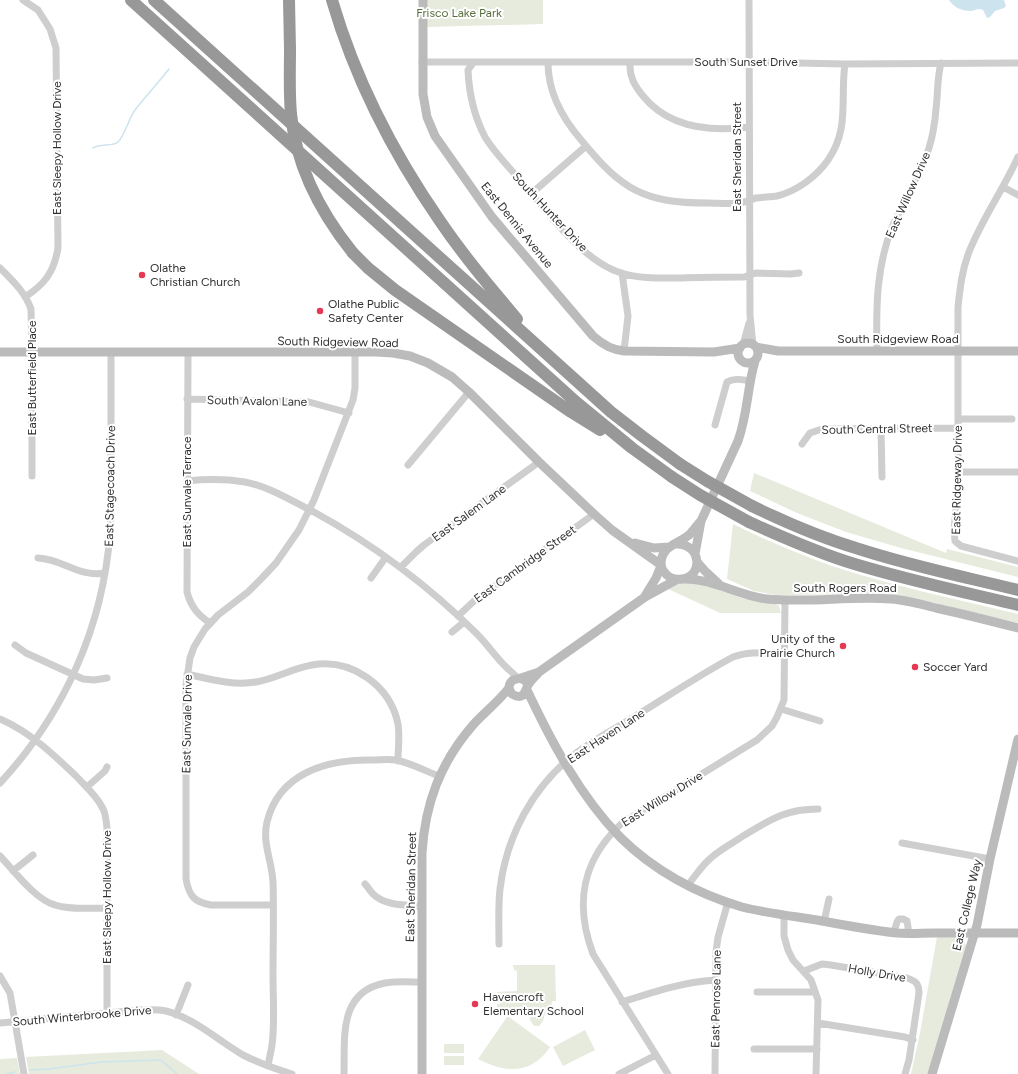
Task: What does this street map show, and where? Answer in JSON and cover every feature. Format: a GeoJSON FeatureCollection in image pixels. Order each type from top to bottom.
{"type":"FeatureCollection","features":[{"type":"Feature","properties":{"kind":"highway"},"geometry":{"type":"LineString","coordinates":[[131,0],[576,402],[632,448],[672,477],[700,495],[749,522],[796,543],[851,563],[889,574],[1018,605]]}},
{"type":"Feature","properties":{"kind":"highway"},"geometry":{"type":"LineString","coordinates":[[154,0],[617,416],[680,464],[752,506],[815,534],[859,550],[1018,590]]}},
{"type":"Feature","properties":{"kind":"highway"},"geometry":{"type":"LineString","coordinates":[[290,0],[292,116],[296,146],[312,190],[322,210],[342,240],[377,276],[401,294],[571,412],[632,448]]}},
{"type":"Feature","properties":{"kind":"highway"},"geometry":{"type":"LineString","coordinates":[[332,0],[344,37],[366,91],[392,144],[411,176],[453,239],[540,348]]}},
{"type":"Feature","properties":{"kind":"street","name":"East Sleepy Hollow Drive"},"geometry":{"type":"LineString","coordinates":[[23,0],[38,10],[50,29],[56,48],[58,248],[53,268],[45,280],[38,288],[25,296]]}},
{"type":"Feature","properties":{"kind":"street","name":"East Dennis Avenue"},"geometry":{"type":"LineString","coordinates":[[423,0],[422,62],[424,106],[430,126],[442,147],[492,217],[593,336],[606,346],[615,350],[714,352],[728,355],[741,361]]}},
{"type":"Feature","properties":{"kind":"street","name":"East Sheridan Street"},"geometry":{"type":"LineString","coordinates":[[749,0],[750,315],[754,346]]}},
{"type":"Feature","properties":{"kind":"street","name":"South Sunset Drive"},"geometry":{"type":"LineString","coordinates":[[422,62],[749,62],[845,64],[1018,63]]}},
{"type":"Feature","properties":{"kind":"street"},"geometry":{"type":"LineString","coordinates":[[630,62],[630,74],[638,90],[656,109],[667,116],[678,122],[703,128],[749,127]]}},
{"type":"Feature","properties":{"kind":"street","name":"South Hunter Drive"},"geometry":{"type":"LineString","coordinates":[[473,63],[468,70],[468,79],[473,107],[478,122],[493,149],[582,249],[594,258],[615,271],[655,278],[744,277],[756,273],[791,274],[799,272]]}},
{"type":"Feature","properties":{"kind":"street"},"geometry":{"type":"LineString","coordinates":[[548,63],[548,76],[550,84],[559,109],[567,123],[612,175],[633,190],[664,201],[679,203],[743,203],[756,198],[777,195],[801,186],[817,173],[828,160],[839,139],[843,122],[843,74],[845,64]]}},
{"type":"Feature","properties":{"kind":"street","name":"East Willow Drive"},"geometry":{"type":"LineString","coordinates":[[877,351],[876,304],[881,265],[893,226],[918,178],[930,146],[936,110],[938,75],[941,63]]}},
{"type":"Feature","properties":{"kind":"street"},"geometry":{"type":"LineString","coordinates":[[532,193],[586,146]]}},
{"type":"Feature","properties":{"kind":"street","name":"East Ridgeway Drive"},"geometry":{"type":"LineString","coordinates":[[1018,157],[976,236],[964,269],[960,287],[958,307],[959,472],[958,502],[954,530],[955,541],[961,546],[1018,561]]}},
{"type":"Feature","properties":{"kind":"street"},"geometry":{"type":"LineString","coordinates":[[1003,187],[1018,195]]}},
{"type":"Feature","properties":{"kind":"street","name":"East Butterfield Place"},"geometry":{"type":"LineString","coordinates":[[0,268],[20,289],[31,309],[32,476]]}},
{"type":"Feature","properties":{"kind":"street"},"geometry":{"type":"LineString","coordinates":[[622,273],[628,316],[624,351]]}},
{"type":"Feature","properties":{"kind":"street","name":"East Sheridan Street"},"geometry":{"type":"LineString","coordinates":[[741,346],[746,335],[750,315]]}},
{"type":"Feature","properties":{"kind":"street"},"geometry":{"type":"LineString","coordinates":[[515,681],[539,672],[644,597],[694,572],[701,521],[743,427],[748,404],[750,381],[758,352],[754,346],[748,343],[741,346],[738,354],[750,381]]}},
{"type":"Feature","properties":{"kind":"street","name":"East Dennis Avenue"},"geometry":{"type":"LineString","coordinates":[[714,352],[741,346]]}},
{"type":"Feature","properties":{"kind":"street","name":"South Ridgeview Road"},"geometry":{"type":"LineString","coordinates":[[754,346],[778,351],[1018,352]]}},
{"type":"Feature","properties":{"kind":"street","name":"South Ridgeview Road"},"geometry":{"type":"LineString","coordinates":[[756,359],[778,351]]}},
{"type":"Feature","properties":{"kind":"street","name":"South Ridgeview Road"},"geometry":{"type":"LineString","coordinates":[[0,352],[355,352],[393,353],[410,356],[424,361],[452,377],[594,514],[612,530],[661,565]]}},
{"type":"Feature","properties":{"kind":"street","name":"East Stagecoach Drive"},"geometry":{"type":"LineString","coordinates":[[0,783],[36,740],[59,704],[74,674],[95,618],[105,573],[111,524],[110,352]]}},
{"type":"Feature","properties":{"kind":"street","name":"East Sunvale Terrace"},"geometry":{"type":"LineString","coordinates":[[188,352],[187,592],[194,608],[201,617],[210,623]]}},
{"type":"Feature","properties":{"kind":"street","name":"East Sunvale Drive"},"geometry":{"type":"LineString","coordinates":[[273,905],[211,905],[196,900],[188,890],[186,879],[188,664],[194,647],[205,629],[218,615],[248,592],[276,563],[299,530],[309,510],[349,413],[355,388],[355,352]]}},
{"type":"Feature","properties":{"kind":"street"},"geometry":{"type":"LineString","coordinates":[[741,361],[749,363],[756,359]]}},
{"type":"Feature","properties":{"kind":"street"},"geometry":{"type":"LineString","coordinates":[[715,425],[727,382],[733,379],[750,381]]}},
{"type":"Feature","properties":{"kind":"street"},"geometry":{"type":"LineString","coordinates":[[408,465],[469,392]]}},
{"type":"Feature","properties":{"kind":"street","name":"South Avalon Lane"},"geometry":{"type":"LineString","coordinates":[[187,399],[309,402],[349,413]]}},
{"type":"Feature","properties":{"kind":"street","name":"East Ridgeway Drive"},"geometry":{"type":"LineString","coordinates":[[958,420],[1012,419]]}},
{"type":"Feature","properties":{"kind":"street"},"geometry":{"type":"LineString","coordinates":[[881,428],[882,477]]}},
{"type":"Feature","properties":{"kind":"street","name":"South Central Street"},"geometry":{"type":"LineString","coordinates":[[802,444],[810,433],[822,429],[958,428]]}},
{"type":"Feature","properties":{"kind":"street","name":"East Salem Lane"},"geometry":{"type":"LineString","coordinates":[[401,567],[424,545],[539,462]]}},
{"type":"Feature","properties":{"kind":"street"},"geometry":{"type":"LineString","coordinates":[[959,472],[1018,472]]}},
{"type":"Feature","properties":{"kind":"street"},"geometry":{"type":"LineString","coordinates":[[187,481],[230,480],[245,482],[272,491],[349,532],[401,567],[458,616],[490,648],[505,666],[515,681],[512,694],[534,706]]}},
{"type":"Feature","properties":{"kind":"street","name":"East Cambridge Street"},"geometry":{"type":"LineString","coordinates":[[458,616],[474,601],[594,514]]}},
{"type":"Feature","properties":{"kind":"street"},"geometry":{"type":"LineString","coordinates":[[644,597],[656,578],[664,552],[688,535],[701,521]]}},
{"type":"Feature","properties":{"kind":"street","name":"South Ridgeview Road"},"geometry":{"type":"LineString","coordinates":[[630,542],[654,548],[673,545]]}},
{"type":"Feature","properties":{"kind":"street"},"geometry":{"type":"LineString","coordinates":[[673,545],[682,544],[688,546],[705,572],[720,585]]}},
{"type":"Feature","properties":{"kind":"street"},"geometry":{"type":"LineString","coordinates":[[371,578],[386,557]]}},
{"type":"Feature","properties":{"kind":"street"},"geometry":{"type":"LineString","coordinates":[[38,558],[53,560],[83,573],[96,575],[105,573]]}},
{"type":"Feature","properties":{"kind":"street"},"geometry":{"type":"LineString","coordinates":[[661,565],[668,576],[681,579],[696,579],[720,585]]}},
{"type":"Feature","properties":{"kind":"street","name":"South Rogers Road"},"geometry":{"type":"LineString","coordinates":[[720,585],[750,596],[785,600],[846,598],[892,599],[913,602],[1018,628]]}},
{"type":"Feature","properties":{"kind":"street","name":"East Willow Drive"},"geometry":{"type":"LineString","coordinates":[[668,1074],[593,954],[586,933],[583,904],[587,877],[592,862],[602,844],[622,823],[758,740],[772,726],[781,709],[784,695],[785,600]]}},
{"type":"Feature","properties":{"kind":"street"},"geometry":{"type":"LineString","coordinates":[[452,632],[464,622]]}},
{"type":"Feature","properties":{"kind":"street"},"geometry":{"type":"LineString","coordinates":[[15,645],[26,653],[89,680],[102,680],[107,678]]}},
{"type":"Feature","properties":{"kind":"street","name":"East Haven Lane"},"geometry":{"type":"LineString","coordinates":[[499,944],[500,890],[502,871],[511,841],[523,815],[533,798],[548,779],[580,751],[733,657],[753,653],[784,653]]}},
{"type":"Feature","properties":{"kind":"street"},"geometry":{"type":"LineString","coordinates":[[187,674],[244,683],[268,679],[312,665],[333,664],[356,670],[375,683],[390,703],[398,725],[398,761]]}},
{"type":"Feature","properties":{"kind":"street"},"geometry":{"type":"LineString","coordinates":[[517,696],[526,693],[527,688],[539,672]]}},
{"type":"Feature","properties":{"kind":"street"},"geometry":{"type":"LineString","coordinates":[[515,681],[524,680],[534,706],[582,790],[614,830],[649,861],[701,892],[744,907],[824,922],[894,932],[1018,933]]}},
{"type":"Feature","properties":{"kind":"street","name":"East Sheridan Street"},"geometry":{"type":"LineString","coordinates":[[422,1074],[422,853],[423,835],[428,808],[439,776],[461,740],[499,701],[515,681]]}},
{"type":"Feature","properties":{"kind":"street","name":"East Sheridan Street"},"geometry":{"type":"LineString","coordinates":[[499,701],[517,696]]}},
{"type":"Feature","properties":{"kind":"street"},"geometry":{"type":"LineString","coordinates":[[781,709],[820,721]]}},
{"type":"Feature","properties":{"kind":"street","name":"East Sleepy Hollow Drive"},"geometry":{"type":"LineString","coordinates":[[0,719],[20,729],[52,752],[87,787],[102,806],[106,816],[107,1013]]}},
{"type":"Feature","properties":{"kind":"street","name":"East College Way"},"geometry":{"type":"LineString","coordinates":[[932,1074],[975,933],[990,859],[1018,739]]}},
{"type":"Feature","properties":{"kind":"street"},"geometry":{"type":"LineString","coordinates":[[268,1066],[272,1046],[273,880],[265,833],[270,814],[281,793],[289,784],[301,775],[325,766],[357,760],[398,761],[439,776]]}},
{"type":"Feature","properties":{"kind":"street"},"geometry":{"type":"LineString","coordinates":[[87,787],[108,767]]}},
{"type":"Feature","properties":{"kind":"street"},"geometry":{"type":"LineString","coordinates":[[688,885],[702,866],[712,856],[772,819],[797,810],[818,809]]}},
{"type":"Feature","properties":{"kind":"street"},"geometry":{"type":"LineString","coordinates":[[902,843],[990,859]]}},
{"type":"Feature","properties":{"kind":"street"},"geometry":{"type":"LineString","coordinates":[[14,871],[33,855]]}},
{"type":"Feature","properties":{"kind":"street"},"geometry":{"type":"LineString","coordinates":[[0,856],[36,894],[48,903],[63,907],[107,908]]}},
{"type":"Feature","properties":{"kind":"street"},"geometry":{"type":"LineString","coordinates":[[365,884],[372,894],[384,901],[396,904],[422,906]]}},
{"type":"Feature","properties":{"kind":"street"},"geometry":{"type":"LineString","coordinates":[[824,922],[829,899]]}},
{"type":"Feature","properties":{"kind":"street","name":"East Penrose Lane"},"geometry":{"type":"LineString","coordinates":[[715,1074],[716,952],[718,937],[728,902]]}},
{"type":"Feature","properties":{"kind":"street"},"geometry":{"type":"LineString","coordinates":[[784,915],[784,936],[786,946],[793,960],[811,980],[818,1000],[816,1074]]}},
{"type":"Feature","properties":{"kind":"street"},"geometry":{"type":"LineString","coordinates":[[894,932],[899,919],[903,919],[907,921],[909,933]]}},
{"type":"Feature","properties":{"kind":"street","name":"Holly Drive"},"geometry":{"type":"LineString","coordinates":[[804,971],[822,964],[908,978],[916,981],[919,987],[919,993],[913,1040],[905,1074]]}},
{"type":"Feature","properties":{"kind":"street"},"geometry":{"type":"LineString","coordinates":[[0,976],[10,993],[24,1074]]}},
{"type":"Feature","properties":{"kind":"street"},"geometry":{"type":"LineString","coordinates":[[622,1002],[688,983],[715,980]]}},
{"type":"Feature","properties":{"kind":"street"},"geometry":{"type":"LineString","coordinates":[[344,1074],[346,1019],[358,997],[366,991],[381,984],[393,982],[422,982]]}},
{"type":"Feature","properties":{"kind":"street"},"geometry":{"type":"LineString","coordinates":[[176,1015],[188,985]]}},
{"type":"Feature","properties":{"kind":"street"},"geometry":{"type":"LineString","coordinates":[[757,992],[815,992]]}},
{"type":"Feature","properties":{"kind":"street","name":"South Winterbrooke Drive"},"geometry":{"type":"LineString","coordinates":[[0,1023],[151,1009],[167,1011],[184,1018],[244,1055],[268,1066],[292,1074]]}},
{"type":"Feature","properties":{"kind":"street"},"geometry":{"type":"LineString","coordinates":[[818,1023],[905,1037],[913,1040]]}},
{"type":"Feature","properties":{"kind":"street"},"geometry":{"type":"LineString","coordinates":[[754,1049],[817,1049]]}},
{"type":"Feature","properties":{"kind":"street"},"geometry":{"type":"LineString","coordinates":[[619,1074],[656,1055]]}},
{"type":"Feature","properties":{"kind":"green space","name":"Frisco Lake Park"},"geometry":{"type":"Polygon","coordinates":[[[427,0],[543,0],[543,24],[427,27],[427,0]]]}},
{"type":"Feature","properties":{"kind":"green space"},"geometry":{"type":"Polygon","coordinates":[[[754,473],[946,553],[947,549],[1018,567],[1018,577],[901,548],[846,532],[797,513],[750,491],[754,473]]]}},
{"type":"Feature","properties":{"kind":"green space"},"geometry":{"type":"Polygon","coordinates":[[[733,524],[794,552],[832,566],[924,592],[1018,614],[1018,623],[915,598],[881,594],[776,595],[754,591],[727,579],[733,524]]]}},
{"type":"Feature","properties":{"kind":"green space"},"geometry":{"type":"Polygon","coordinates":[[[679,583],[701,583],[741,598],[774,603],[779,606],[781,613],[720,613],[666,588],[679,583]]]}},
{"type":"Feature","properties":{"kind":"green space"},"geometry":{"type":"Polygon","coordinates":[[[937,937],[960,938],[966,945],[967,950],[929,1074],[911,1074],[920,1033],[937,937]]]}},
{"type":"Feature","properties":{"kind":"green space"},"geometry":{"type":"Polygon","coordinates":[[[513,965],[555,965],[556,1001],[552,1001],[551,1008],[558,1008],[558,1016],[548,1015],[549,1011],[546,1010],[543,1021],[539,1026],[534,1026],[530,1020],[530,1012],[505,1011],[497,1014],[497,1004],[500,1004],[497,992],[517,991],[517,971],[514,970],[513,965]]]}},
{"type":"Feature","properties":{"kind":"green space"},"geometry":{"type":"Polygon","coordinates":[[[507,1017],[550,1047],[543,1056],[527,1067],[509,1069],[489,1064],[478,1059],[507,1017]]]}},
{"type":"Feature","properties":{"kind":"green space"},"geometry":{"type":"Polygon","coordinates":[[[585,1030],[595,1050],[563,1066],[553,1047],[585,1030]]]}},
{"type":"Feature","properties":{"kind":"green space"},"geometry":{"type":"Polygon","coordinates":[[[444,1044],[464,1044],[464,1053],[444,1053],[444,1044]]]}},
{"type":"Feature","properties":{"kind":"green space"},"geometry":{"type":"Polygon","coordinates":[[[162,1050],[199,1074],[29,1074],[26,1057],[162,1050]]]}},
{"type":"Feature","properties":{"kind":"green space"},"geometry":{"type":"Polygon","coordinates":[[[444,1056],[464,1056],[464,1065],[444,1065],[444,1056]]]}},
{"type":"Feature","properties":{"kind":"green space"},"geometry":{"type":"Polygon","coordinates":[[[17,1058],[20,1074],[0,1074],[0,1059],[17,1058]]]}},
{"type":"Feature","properties":{"kind":"water"},"geometry":{"type":"Polygon","coordinates":[[[949,0],[1004,0],[1006,6],[995,11],[990,17],[987,18],[983,10],[964,10],[955,7],[949,0]]]}},
{"type":"Feature","properties":{"kind":"waterway"},"geometry":{"type":"LineString","coordinates":[[93,148],[113,144],[120,140],[135,110],[169,69]]}},
{"type":"Feature","properties":{"kind":"waterway"},"geometry":{"type":"LineString","coordinates":[[30,1070],[50,1069],[101,1062],[161,1060],[177,1074]]}},
{"type":"Feature","properties":{"kind":"waterway"},"geometry":{"type":"LineString","coordinates":[[7,1074],[15,1072]]}},
{"type":"Feature","properties":{"kind":"place","name":"Olathe Christian Church"},"geometry":{"type":"Point","coordinates":[142,275]}},
{"type":"Feature","properties":{"kind":"place","name":"Olathe Public Safety Center"},"geometry":{"type":"Point","coordinates":[320,311]}},
{"type":"Feature","properties":{"kind":"place","name":"Unity of the Prairie Church"},"geometry":{"type":"Point","coordinates":[843,646]}},
{"type":"Feature","properties":{"kind":"place","name":"Soccer Yard"},"geometry":{"type":"Point","coordinates":[915,667]}},
{"type":"Feature","properties":{"kind":"place","name":"Havencroft Elementary School"},"geometry":{"type":"Point","coordinates":[475,1004]}}]}
